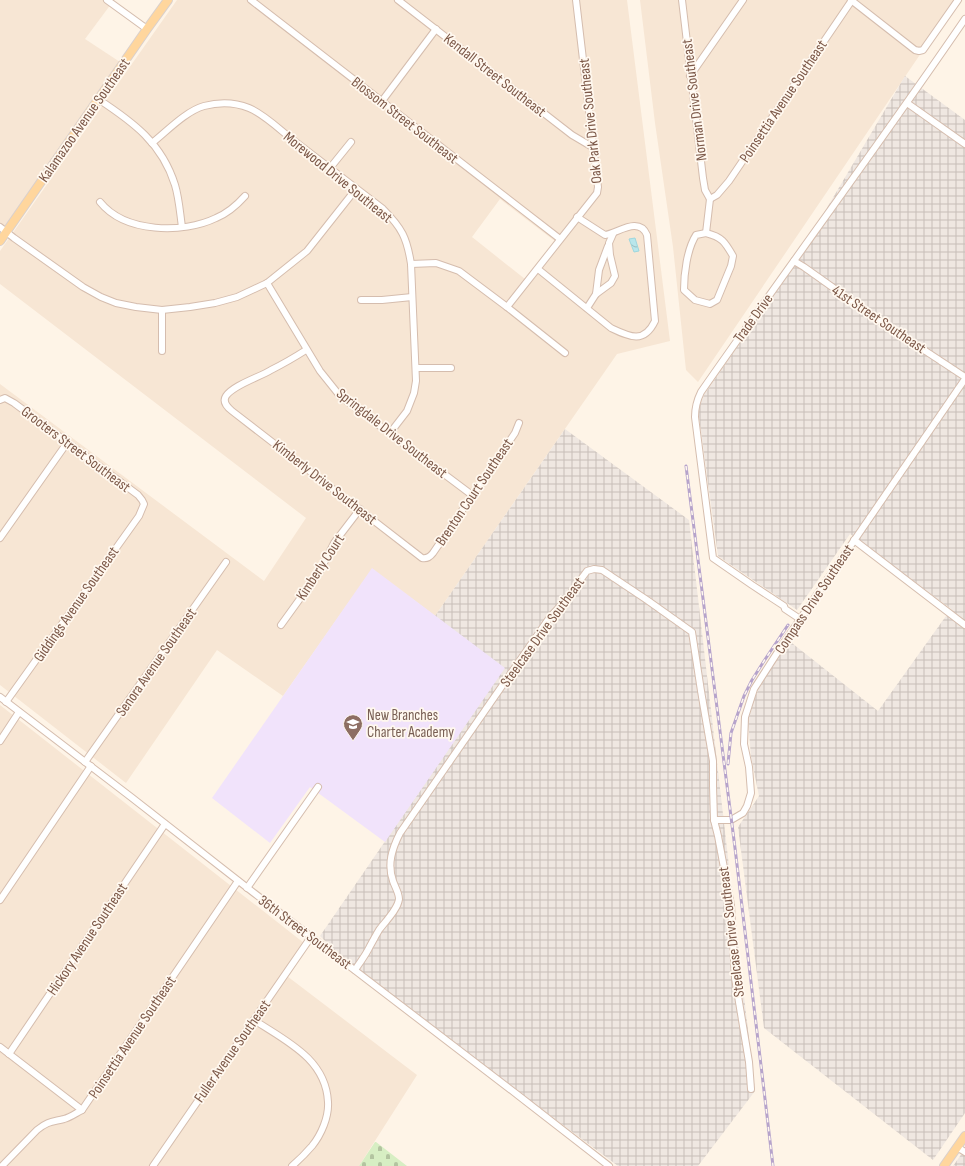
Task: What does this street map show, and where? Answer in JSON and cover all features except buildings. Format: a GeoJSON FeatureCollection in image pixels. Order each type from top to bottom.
{"type":"FeatureCollection","features":[{"type":"Feature","properties":{"kind":"main road","name":"Kalamazoo Avenue Southeast"},"geometry":{"type":"LineString","coordinates":[[0,241],[3,230],[168,0]]}},
{"type":"Feature","properties":{"kind":"main road"},"geometry":{"type":"LineString","coordinates":[[944,1166],[965,1136]]}},
{"type":"Feature","properties":{"kind":"street"},"geometry":{"type":"LineString","coordinates":[[107,0],[147,29]]}},
{"type":"Feature","properties":{"kind":"street","name":"Blossom Street Southeast"},"geometry":{"type":"LineString","coordinates":[[251,0],[560,239]]}},
{"type":"Feature","properties":{"kind":"street","name":"Kendall Street Southeast"},"geometry":{"type":"LineString","coordinates":[[398,0],[572,135],[594,148]]}},
{"type":"Feature","properties":{"kind":"street","name":"Oak Park Drive Southeast"},"geometry":{"type":"LineString","coordinates":[[507,307],[597,193],[598,188],[594,148],[576,0]]}},
{"type":"Feature","properties":{"kind":"street","name":"Norman Drive Southeast"},"geometry":{"type":"LineString","coordinates":[[682,0],[705,190],[710,199]]}},
{"type":"Feature","properties":{"kind":"street"},"geometry":{"type":"LineString","coordinates":[[690,76],[743,0]]}},
{"type":"Feature","properties":{"kind":"street"},"geometry":{"type":"LineString","coordinates":[[851,0],[919,52],[923,50],[958,0]]}},
{"type":"Feature","properties":{"kind":"street","name":"Poinsettia Avenue Southeast"},"geometry":{"type":"LineString","coordinates":[[710,199],[717,195],[729,181],[851,0]]}},
{"type":"Feature","properties":{"kind":"street","name":"Trade Drive"},"geometry":{"type":"LineString","coordinates":[[800,619],[785,609],[784,606],[713,558],[695,417],[697,400],[701,392],[861,166],[908,103],[965,19]]}},
{"type":"Feature","properties":{"kind":"street"},"geometry":{"type":"LineString","coordinates":[[382,101],[436,29]]}},
{"type":"Feature","properties":{"kind":"street"},"geometry":{"type":"LineString","coordinates":[[98,99],[128,119],[141,130],[166,162],[175,185],[180,206],[182,227]]}},
{"type":"Feature","properties":{"kind":"street","name":"Morewood Drive Southeast"},"geometry":{"type":"LineString","coordinates":[[152,143],[186,115],[203,106],[221,102],[233,103],[249,108],[260,114],[383,209],[392,218],[401,230],[408,247],[411,264],[416,381],[414,393],[407,411],[390,433]]}},
{"type":"Feature","properties":{"kind":"street"},"geometry":{"type":"LineString","coordinates":[[908,103],[965,144]]}},
{"type":"Feature","properties":{"kind":"street"},"geometry":{"type":"LineString","coordinates":[[330,168],[351,142]]}},
{"type":"Feature","properties":{"kind":"street"},"geometry":{"type":"LineString","coordinates":[[3,230],[84,287],[101,297],[116,303],[136,307],[162,310],[190,308],[237,297],[267,283],[307,251],[356,189]]}},
{"type":"Feature","properties":{"kind":"street"},"geometry":{"type":"LineString","coordinates":[[100,202],[112,214],[123,219],[147,226],[165,228],[201,224],[216,218],[229,211],[245,196]]}},
{"type":"Feature","properties":{"kind":"street"},"geometry":{"type":"LineString","coordinates":[[706,233],[710,199]]}},
{"type":"Feature","properties":{"kind":"street"},"geometry":{"type":"LineString","coordinates":[[538,269],[611,328],[625,335],[634,337],[644,335],[652,328],[655,321],[647,235],[645,231],[635,226],[626,227],[613,234],[605,235],[577,217]]}},
{"type":"Feature","properties":{"kind":"street"},"geometry":{"type":"LineString","coordinates":[[706,233],[719,237],[726,244],[733,256],[731,266],[717,300],[710,304],[695,300],[684,290],[684,280],[691,242],[696,235],[706,233]]}},
{"type":"Feature","properties":{"kind":"street"},"geometry":{"type":"LineString","coordinates":[[596,294],[599,270],[613,234]]}},
{"type":"Feature","properties":{"kind":"street"},"geometry":{"type":"LineString","coordinates":[[587,308],[596,294],[611,283],[615,276],[609,243]]}},
{"type":"Feature","properties":{"kind":"street","name":"41st Street Southeast"},"geometry":{"type":"LineString","coordinates":[[794,261],[965,378]]}},
{"type":"Feature","properties":{"kind":"street"},"geometry":{"type":"LineString","coordinates":[[411,264],[436,263],[459,271],[565,353]]}},
{"type":"Feature","properties":{"kind":"street","name":"Springdale Drive Southeast"},"geometry":{"type":"LineString","coordinates":[[267,283],[306,350],[320,371],[340,396],[472,495]]}},
{"type":"Feature","properties":{"kind":"street"},"geometry":{"type":"LineString","coordinates":[[361,300],[382,300],[412,296]]}},
{"type":"Feature","properties":{"kind":"street"},"geometry":{"type":"LineString","coordinates":[[162,310],[162,351]]}},
{"type":"Feature","properties":{"kind":"street","name":"Kimberly Drive Southeast"},"geometry":{"type":"LineString","coordinates":[[306,350],[270,371],[239,385],[226,396],[224,401],[225,404],[418,555],[426,559]]}},
{"type":"Feature","properties":{"kind":"street"},"geometry":{"type":"LineString","coordinates":[[416,368],[451,368]]}},
{"type":"Feature","properties":{"kind":"street","name":"Compass Drive Southeast"},"geometry":{"type":"LineString","coordinates":[[714,820],[732,820],[743,813],[747,806],[750,793],[749,767],[744,744],[745,717],[754,689],[775,655],[965,378]]}},
{"type":"Feature","properties":{"kind":"street","name":"Grooters Street Southeast"},"geometry":{"type":"LineString","coordinates":[[3,399],[14,403],[101,467],[138,495],[144,504]]}},
{"type":"Feature","properties":{"kind":"street","name":"Brenton Court Southeast"},"geometry":{"type":"LineString","coordinates":[[426,559],[433,553],[515,433],[519,423]]}},
{"type":"Feature","properties":{"kind":"street"},"geometry":{"type":"LineString","coordinates":[[0,538],[67,443]]}},
{"type":"Feature","properties":{"kind":"street","name":"Giddings Avenue Southeast"},"geometry":{"type":"LineString","coordinates":[[6,702],[139,516],[144,504]]}},
{"type":"Feature","properties":{"kind":"street","name":"Kimberly Court"},"geometry":{"type":"LineString","coordinates":[[281,625],[320,570],[334,543],[360,509]]}},
{"type":"Feature","properties":{"kind":"street"},"geometry":{"type":"LineString","coordinates":[[854,540],[965,626]]}},
{"type":"Feature","properties":{"kind":"street","name":"Senora Avenue Southeast"},"geometry":{"type":"LineString","coordinates":[[85,762],[226,562]]}},
{"type":"Feature","properties":{"kind":"street","name":"Steelcase Drive Southeast"},"geometry":{"type":"LineString","coordinates":[[355,970],[379,929],[395,909],[398,902],[399,898],[391,869],[391,855],[400,833],[550,617],[565,601],[587,571],[594,569],[602,570],[692,632],[713,761],[714,820],[731,905],[735,978],[749,1062],[751,1090]]}},
{"type":"Feature","properties":{"kind":"street","name":"36th Street Southeast"},"geometry":{"type":"LineString","coordinates":[[0,697],[609,1166]]}},
{"type":"Feature","properties":{"kind":"street"},"geometry":{"type":"LineString","coordinates":[[0,741],[19,712]]}},
{"type":"Feature","properties":{"kind":"street"},"geometry":{"type":"LineString","coordinates":[[0,900],[91,766]]}},
{"type":"Feature","properties":{"kind":"street"},"geometry":{"type":"LineString","coordinates":[[247,888],[318,787]]}},
{"type":"Feature","properties":{"kind":"street","name":"Hickory Avenue Southeast"},"geometry":{"type":"LineString","coordinates":[[9,1054],[165,824]]}},
{"type":"Feature","properties":{"kind":"street","name":"Poinsettia Avenue Southeast"},"geometry":{"type":"LineString","coordinates":[[2,1166],[43,1125],[49,1122],[64,1119],[82,1110],[238,881]]}},
{"type":"Feature","properties":{"kind":"street","name":"Fuller Avenue Southeast"},"geometry":{"type":"LineString","coordinates":[[154,1166],[311,937]]}},
{"type":"Feature","properties":{"kind":"street"},"geometry":{"type":"LineString","coordinates":[[254,1020],[295,1046],[306,1055],[323,1077],[328,1091],[329,1110],[326,1122],[312,1145],[292,1166]]}},
{"type":"Feature","properties":{"kind":"street"},"geometry":{"type":"LineString","coordinates":[[0,1047],[82,1110]]}},
{"type":"Feature","properties":{"kind":"street"},"geometry":{"type":"LineString","coordinates":[[957,1147],[965,1152]]}},
{"type":"Feature","properties":{"kind":"shaded area"},"geometry":{"type":"Polygon","coordinates":[[[0,0],[114,0],[85,39],[120,62],[0,233],[0,0]]]}},
{"type":"Feature","properties":{"kind":"shaded area"},"geometry":{"type":"Polygon","coordinates":[[[177,0],[627,0],[670,341],[617,354],[435,616],[372,569],[283,696],[217,650],[126,783],[0,685],[0,384],[264,581],[306,518],[0,284],[0,251],[177,0]],[[500,199],[472,237],[530,283],[560,245],[500,199]]]}},
{"type":"Feature","properties":{"kind":"shaded area"},"geometry":{"type":"Polygon","coordinates":[[[640,0],[957,0],[698,382],[686,370],[673,247],[655,123],[640,0]]]}},
{"type":"Feature","properties":{"kind":"shaded area"},"geometry":{"type":"Polygon","coordinates":[[[905,76],[965,120],[965,1113],[933,1160],[764,1028],[738,827],[759,796],[751,757],[748,720],[754,699],[767,671],[788,640],[878,711],[951,609],[850,534],[797,610],[718,556],[698,410],[704,395],[789,272],[905,76]]]}},
{"type":"Feature","properties":{"kind":"shaded area"},"geometry":{"type":"Polygon","coordinates":[[[565,429],[689,520],[755,1091],[698,1166],[618,1166],[355,970],[320,936],[504,668],[435,616],[565,429]]]}},
{"type":"Feature","properties":{"kind":"shaded area","name":"New Branches Charter Academy"},"geometry":{"type":"Polygon","coordinates":[[[372,568],[505,668],[385,842],[310,787],[270,843],[212,798],[372,568]]]}},
{"type":"Feature","properties":{"kind":"shaded area"},"geometry":{"type":"Polygon","coordinates":[[[0,705],[304,943],[283,973],[417,1075],[359,1166],[0,1166],[0,705]]]}},
{"type":"Feature","properties":{"kind":"shaded area"},"geometry":{"type":"Polygon","coordinates":[[[965,1149],[965,1166],[953,1166],[965,1149]]]}},
{"type":"Feature","properties":{"kind":"green space"},"geometry":{"type":"Polygon","coordinates":[[[376,1142],[407,1166],[359,1166],[376,1142]]]}},
{"type":"Feature","properties":{"kind":"water"},"geometry":{"type":"Polygon","coordinates":[[[635,238],[639,251],[634,252],[629,239],[635,238]]]}},
{"type":"Feature","properties":{"kind":"railway"},"geometry":{"type":"LineString","coordinates":[[686,466],[735,848],[773,1166]]}},
{"type":"Feature","properties":{"kind":"railway"},"geometry":{"type":"LineString","coordinates":[[728,764],[731,733],[744,696],[752,680],[788,625]]}},
{"type":"Feature","properties":{"kind":"place","name":"New Branches Charter Academy"},"geometry":{"type":"Point","coordinates":[353,741]}}]}
